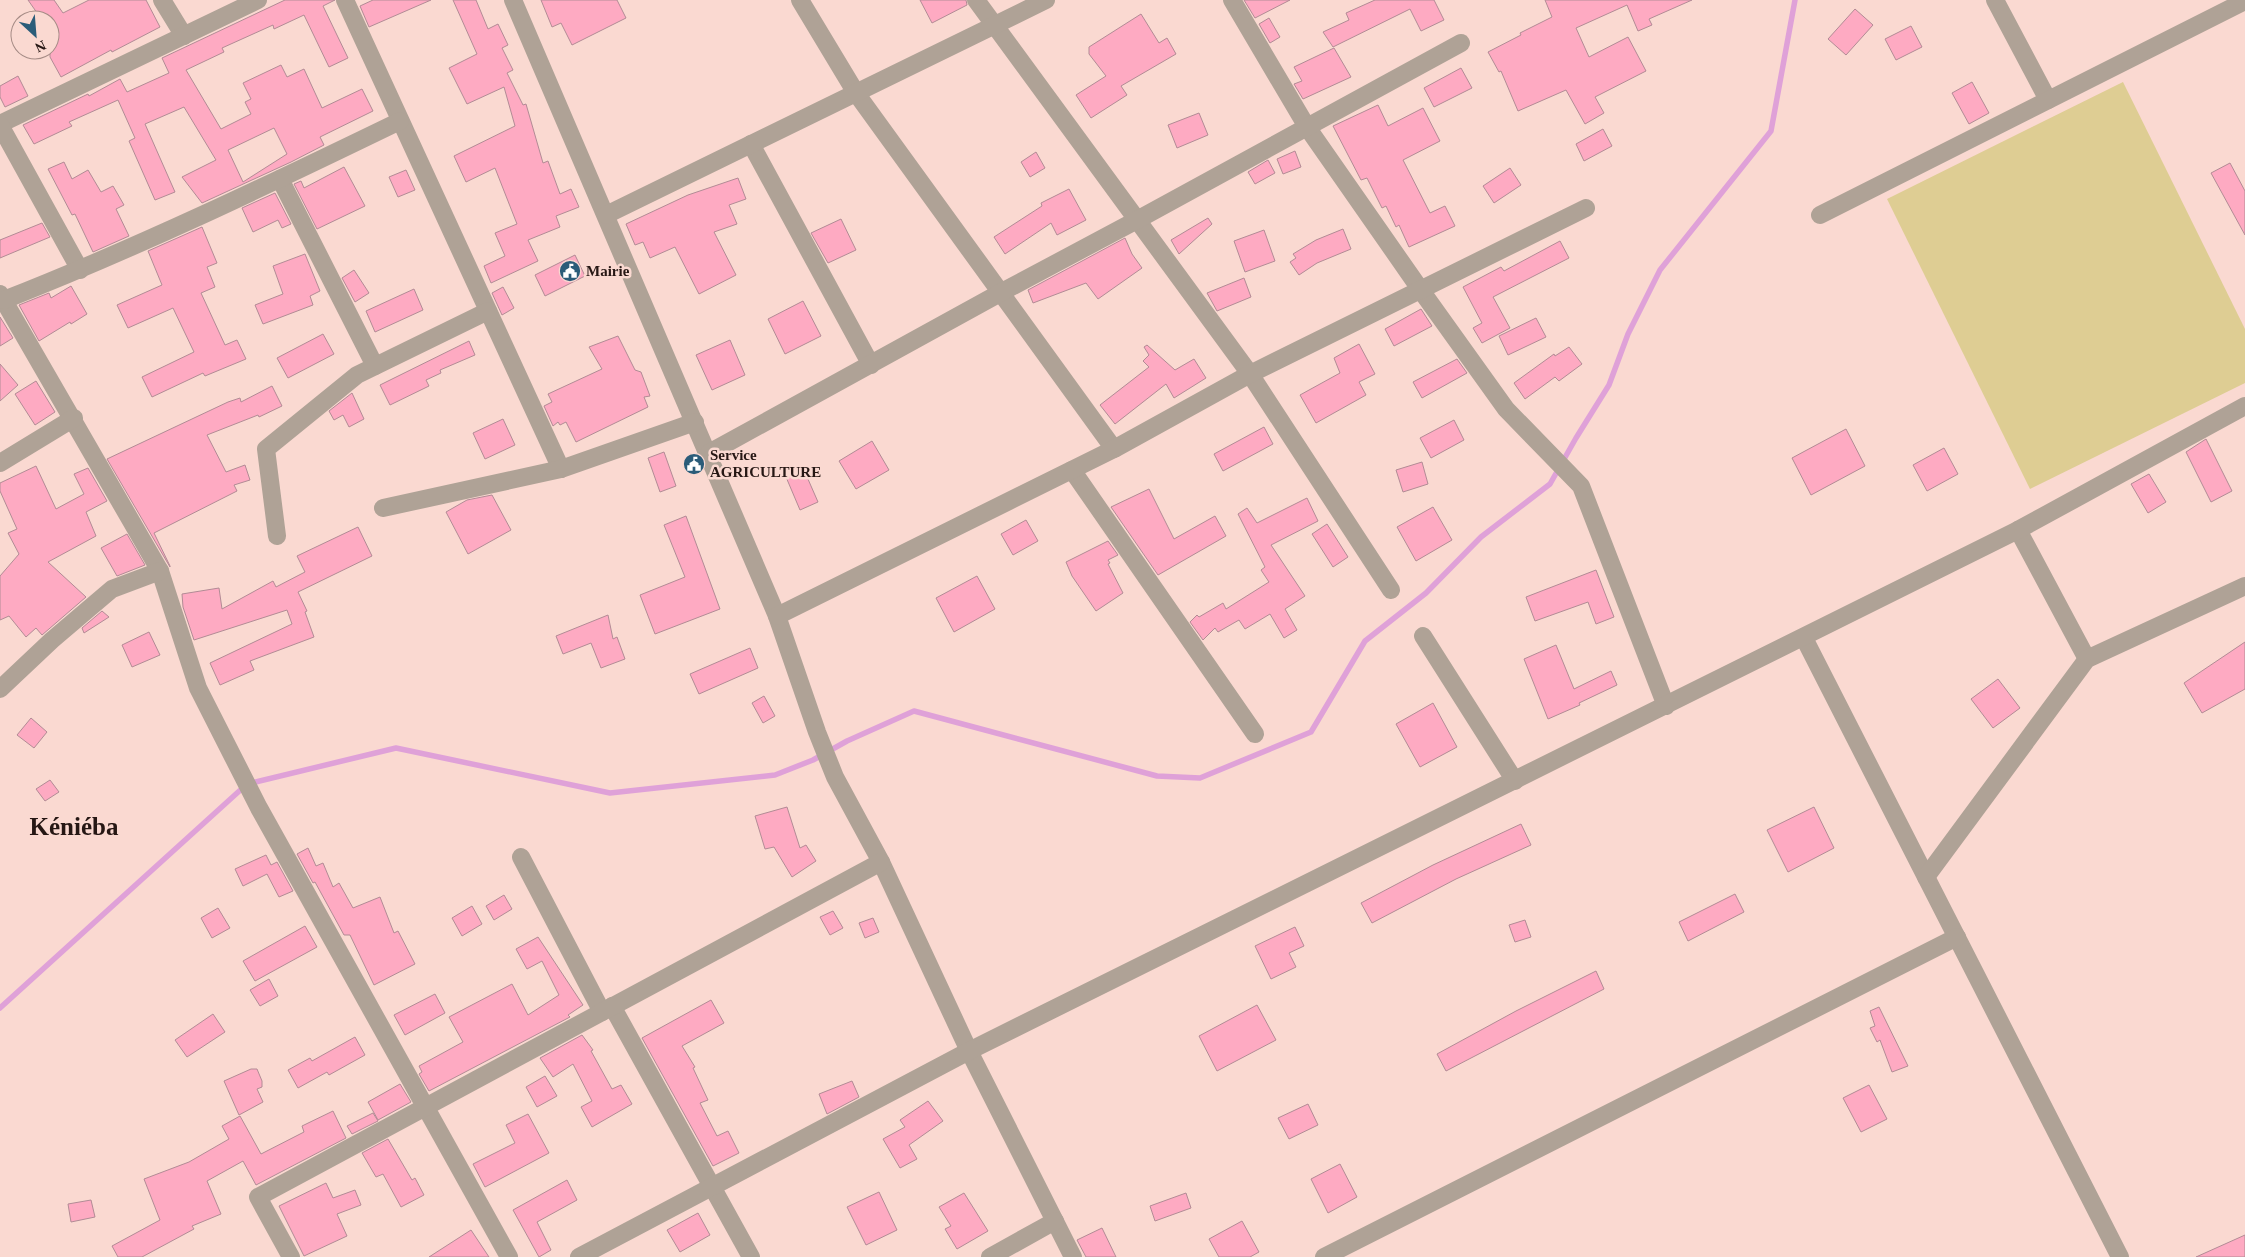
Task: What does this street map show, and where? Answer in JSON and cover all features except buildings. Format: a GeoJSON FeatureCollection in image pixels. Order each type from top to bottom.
{"type":"FeatureCollection","features":[{"type":"Feature","properties":{"kind":"street"},"geometry":{"type":"LineString","coordinates":[[162,0],[184,36]]}},
{"type":"Feature","properties":{"kind":"street"},"geometry":{"type":"LineString","coordinates":[[80,270],[0,125],[258,0]]}},
{"type":"Feature","properties":{"kind":"street"},"geometry":{"type":"LineString","coordinates":[[345,0],[561,469]]}},
{"type":"Feature","properties":{"kind":"street"},"geometry":{"type":"LineString","coordinates":[[513,0],[696,422],[777,616],[817,732],[835,777],[881,862],[969,1051],[1073,1257]]}},
{"type":"Feature","properties":{"kind":"street"},"geometry":{"type":"LineString","coordinates":[[800,0],[856,93],[1114,449]]}},
{"type":"Feature","properties":{"kind":"street"},"geometry":{"type":"LineString","coordinates":[[976,0],[1250,374],[1391,590]]}},
{"type":"Feature","properties":{"kind":"street"},"geometry":{"type":"LineString","coordinates":[[606,215],[1046,0]]}},
{"type":"Feature","properties":{"kind":"street"},"geometry":{"type":"LineString","coordinates":[[1232,0],[1307,127],[1506,409],[1581,486],[1666,706]]}},
{"type":"Feature","properties":{"kind":"street"},"geometry":{"type":"LineString","coordinates":[[1995,0],[2048,100]]}},
{"type":"Feature","properties":{"kind":"street"},"geometry":{"type":"LineString","coordinates":[[1820,215],[2245,1]]}},
{"type":"Feature","properties":{"kind":"street"},"geometry":{"type":"LineString","coordinates":[[709,453],[1000,292],[1137,220],[1461,43]]}},
{"type":"Feature","properties":{"kind":"street"},"geometry":{"type":"LineString","coordinates":[[400,121],[280,179],[80,270],[2,297],[74,418],[160,571],[198,688],[259,808],[509,1257]]}},
{"type":"Feature","properties":{"kind":"street"},"geometry":{"type":"LineString","coordinates":[[751,144],[871,365]]}},
{"type":"Feature","properties":{"kind":"street"},"geometry":{"type":"LineString","coordinates":[[280,179],[375,366]]}},
{"type":"Feature","properties":{"kind":"street"},"geometry":{"type":"LineString","coordinates":[[777,616],[1114,449],[1250,374],[1586,208]]}},
{"type":"Feature","properties":{"kind":"street"},"geometry":{"type":"LineString","coordinates":[[277,536],[266,449],[356,375],[488,311]]}},
{"type":"Feature","properties":{"kind":"street"},"geometry":{"type":"LineString","coordinates":[[579,1257],[969,1051],[1804,638],[2018,530],[2245,406]]}},
{"type":"Feature","properties":{"kind":"street"},"geometry":{"type":"LineString","coordinates":[[0,463],[74,418]]}},
{"type":"Feature","properties":{"kind":"street"},"geometry":{"type":"LineString","coordinates":[[383,508],[561,469],[696,422]]}},
{"type":"Feature","properties":{"kind":"street"},"geometry":{"type":"LineString","coordinates":[[1072,470],[1255,734]]}},
{"type":"Feature","properties":{"kind":"street"},"geometry":{"type":"LineString","coordinates":[[2018,530],[2087,659]]}},
{"type":"Feature","properties":{"kind":"street"},"geometry":{"type":"LineString","coordinates":[[0,689],[52,640],[112,589],[160,571]]}},
{"type":"Feature","properties":{"kind":"street"},"geometry":{"type":"LineString","coordinates":[[1926,877],[2087,659],[2245,586]]}},
{"type":"Feature","properties":{"kind":"street"},"geometry":{"type":"LineString","coordinates":[[1424,636],[1515,781]]}},
{"type":"Feature","properties":{"kind":"street"},"geometry":{"type":"LineString","coordinates":[[1804,638],[2120,1257]]}},
{"type":"Feature","properties":{"kind":"street"},"geometry":{"type":"LineString","coordinates":[[521,857],[751,1257]]}},
{"type":"Feature","properties":{"kind":"street"},"geometry":{"type":"LineString","coordinates":[[290,1257],[258,1197],[881,862]]}},
{"type":"Feature","properties":{"kind":"street"},"geometry":{"type":"LineString","coordinates":[[1324,1257],[1957,937]]}},
{"type":"Feature","properties":{"kind":"street"},"geometry":{"type":"LineString","coordinates":[[990,1257],[1055,1221]]}},
{"type":"Feature","properties":{"kind":"shaded area"},"geometry":{"type":"Polygon","coordinates":[[[2123,82],[2245,329],[2245,383],[2030,489],[1887,199],[2123,82]]]}},
{"type":"Feature","properties":{"kind":"waterway"},"geometry":{"type":"LineString","coordinates":[[0,1008],[247,784],[396,748],[610,793],[775,775],[813,760],[847,741],[914,711],[1157,776],[1200,778],[1311,732],[1365,641],[1426,593],[1481,537],[1550,484],[1609,385],[1628,334],[1660,270],[1771,131],[1795,0]]}},
{"type":"Feature","properties":{"kind":"place","name":"Mairie"},"geometry":{"type":"Point","coordinates":[570,271]}},
{"type":"Feature","properties":{"kind":"place","name":"Service AGRICULTURE"},"geometry":{"type":"Point","coordinates":[694,464]}},
{"type":"Feature","properties":{"kind":"district","name":"Kéniéba"},"geometry":{"type":"Point","coordinates":[74,826]}}]}
